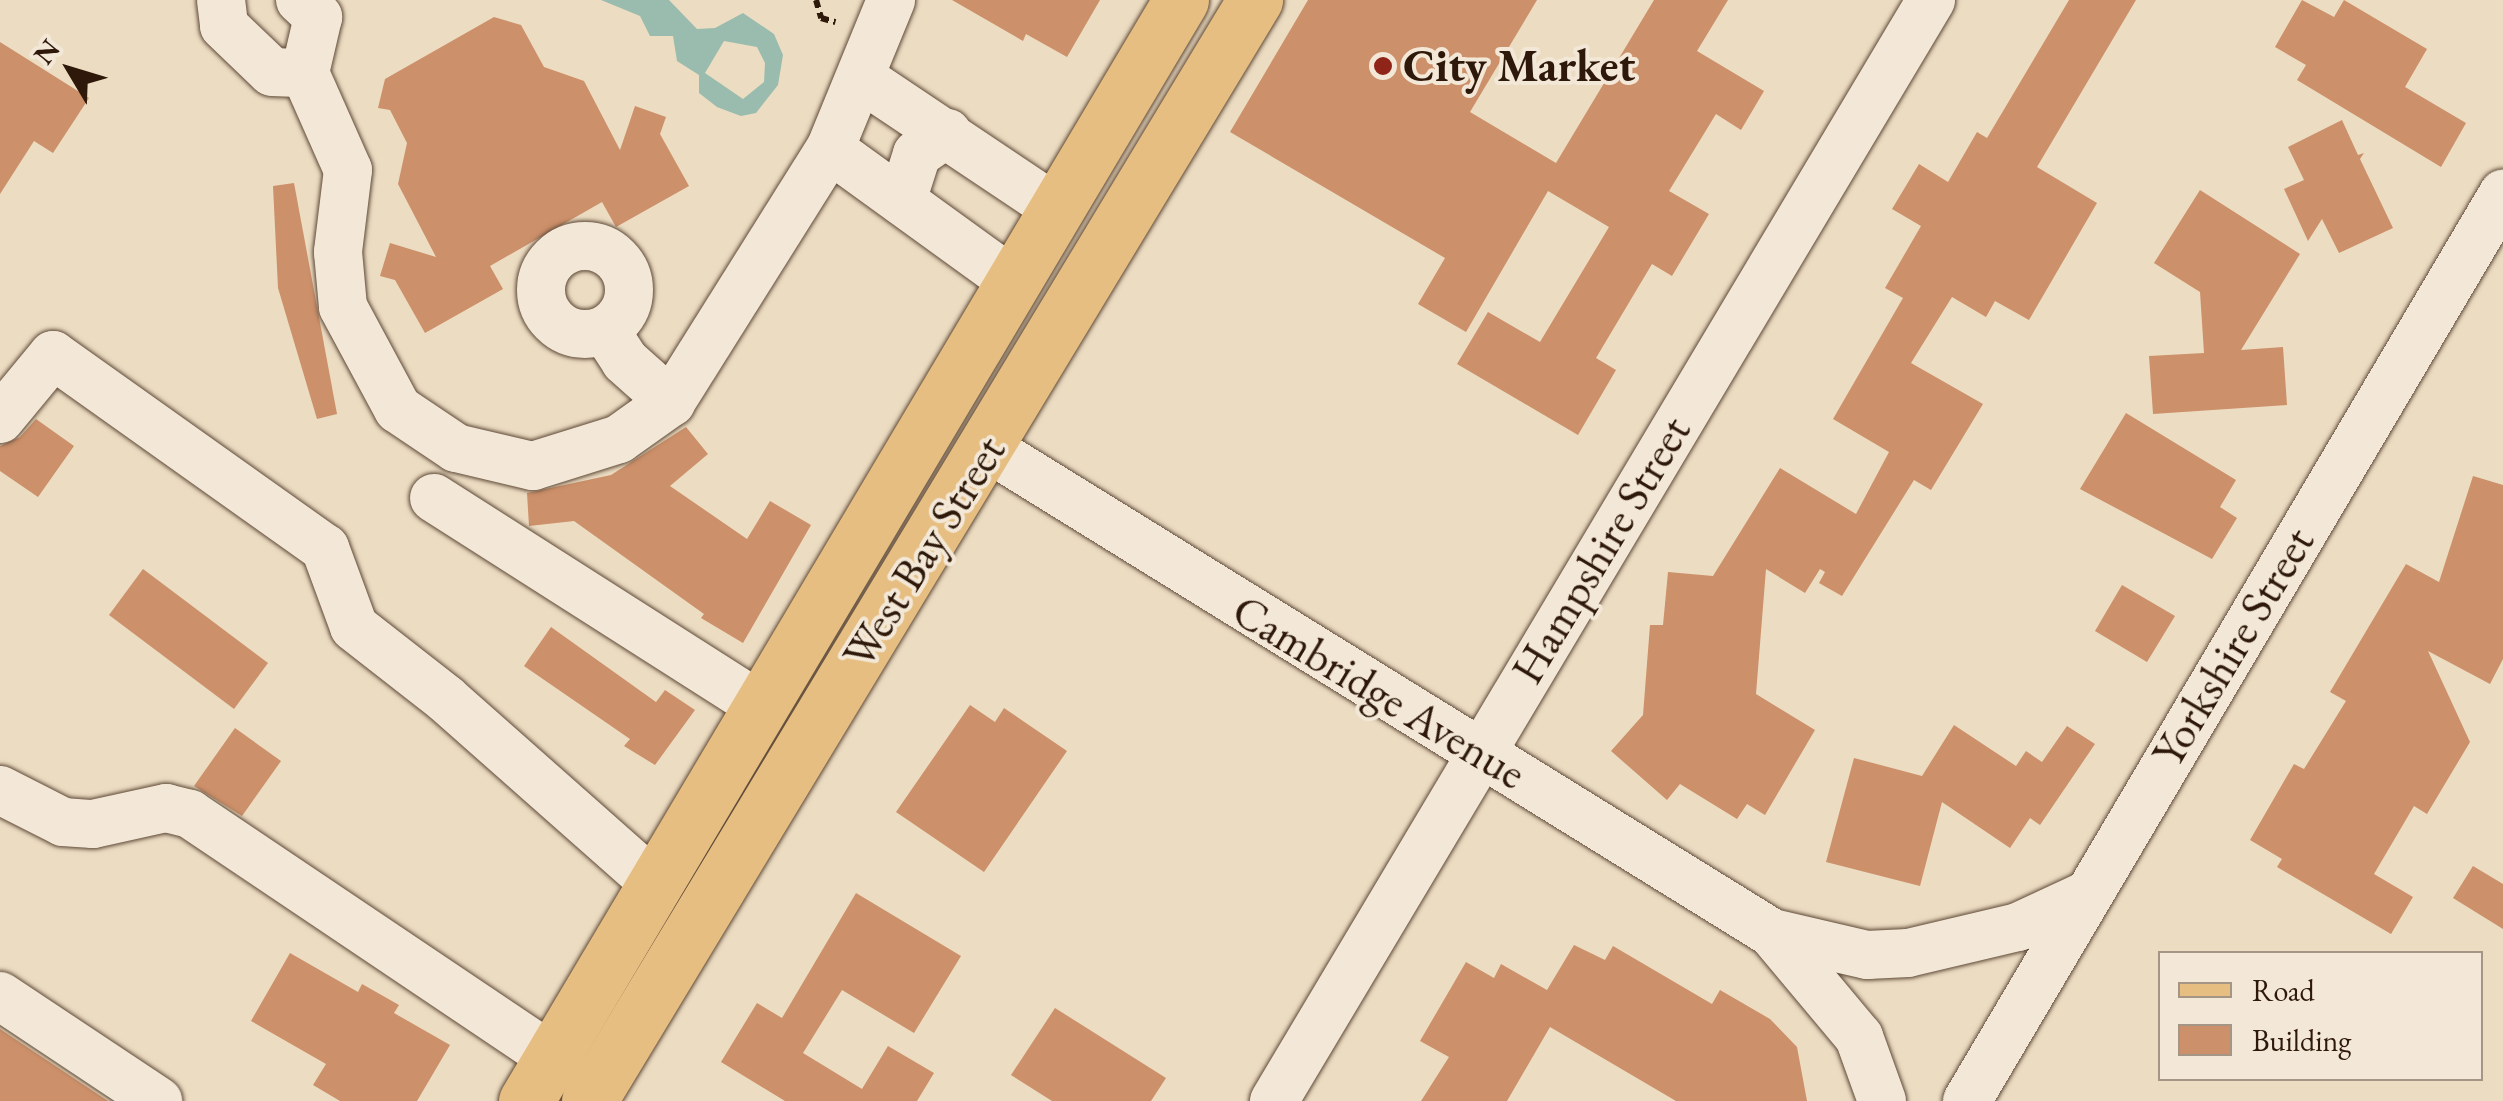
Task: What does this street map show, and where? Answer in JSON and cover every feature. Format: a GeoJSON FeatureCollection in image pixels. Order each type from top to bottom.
{"type":"FeatureCollection","features":[{"type":"Feature","properties":{"kind":"main road","name":"West Bay Street"},"geometry":{"type":"LineString","coordinates":[[539,1079],[1181,0]]}},
{"type":"Feature","properties":{"kind":"main road","name":"West Bay Street"},"geometry":{"type":"LineString","coordinates":[[589,1101],[988,448],[1255,0]]}},
{"type":"Feature","properties":{"kind":"street"},"geometry":{"type":"LineString","coordinates":[[221,0],[224,26],[272,72],[305,73]]}},
{"type":"Feature","properties":{"kind":"street"},"geometry":{"type":"LineString","coordinates":[[300,0],[318,17],[305,73],[348,170],[338,252],[343,306],[398,409],[456,448],[533,466],[619,439],[671,402],[830,149],[891,0]]}},
{"type":"Feature","properties":{"kind":"street","name":"Hampshire Street"},"geometry":{"type":"LineString","coordinates":[[1274,1101],[1931,0]]}},
{"type":"Feature","properties":{"kind":"street"},"geometry":{"type":"LineString","coordinates":[[861,78],[947,132],[1055,208]]}},
{"type":"Feature","properties":{"kind":"street"},"geometry":{"type":"LineString","coordinates":[[902,200],[917,154],[947,132]]}},
{"type":"Feature","properties":{"kind":"street"},"geometry":{"type":"LineString","coordinates":[[830,149],[1012,280]]}},
{"type":"Feature","properties":{"kind":"street","name":"Yorkshire Street"},"geometry":{"type":"LineString","coordinates":[[1976,1098],[2087,895],[2503,194]]}},
{"type":"Feature","properties":{"kind":"street"},"geometry":{"type":"LineString","coordinates":[[606,330],[625,361],[671,402]]}},
{"type":"Feature","properties":{"kind":"street"},"geometry":{"type":"LineString","coordinates":[[0,419],[54,355],[70,366],[325,548],[354,627],[446,699],[655,884]]}},
{"type":"Feature","properties":{"kind":"street","name":"Cambridge Avenue"},"geometry":{"type":"LineString","coordinates":[[988,448],[1772,934],[1859,1037],[1882,1101]]}},
{"type":"Feature","properties":{"kind":"street"},"geometry":{"type":"LineString","coordinates":[[434,498],[760,706]]}},
{"type":"Feature","properties":{"kind":"street"},"geometry":{"type":"LineString","coordinates":[[0,790],[64,822],[93,824],[166,808],[190,814],[539,1079]]}},
{"type":"Feature","properties":{"kind":"street","name":"Cambridge Avenue"},"geometry":{"type":"LineString","coordinates":[[1772,934],[1866,955],[1908,953],[2018,927],[2087,895]]}},
{"type":"Feature","properties":{"kind":"street"},"geometry":{"type":"LineString","coordinates":[[0,996],[158,1101]]}},
{"type":"Feature","properties":{"kind":"shaded area"},"geometry":{"type":"Polygon","coordinates":[[[601,0],[669,0],[697,29],[715,28],[743,13],[774,34],[783,55],[778,85],[756,113],[741,116],[717,107],[699,93],[699,75],[677,61],[673,36],[650,36],[640,16],[601,0]],[[724,41],[705,73],[743,99],[764,82],[765,63],[757,47],[724,41]]]}},
{"type":"Feature","properties":{"kind":"building"},"geometry":{"type":"Polygon","coordinates":[[[952,0],[1100,0],[1067,57],[1026,34],[1023,41],[952,0]]]}},
{"type":"Feature","properties":{"kind":"building"},"geometry":{"type":"Polygon","coordinates":[[[1308,0],[1537,0],[1470,112],[1556,163],[1654,0],[1728,0],[1697,51],[1764,91],[1741,130],[1716,114],[1669,191],[1709,214],[1672,276],[1652,264],[1596,358],[1616,370],[1578,435],[1457,364],[1488,312],[1540,342],[1609,227],[1548,191],[1466,332],[1418,304],[1445,258],[1230,132],[1308,0]]]}},
{"type":"Feature","properties":{"kind":"building"},"geometry":{"type":"Polygon","coordinates":[[[2069,0],[2136,0],[2037,167],[2097,203],[2029,320],[1995,301],[1986,317],[1952,297],[1911,363],[1983,404],[1931,490],[1914,480],[1842,596],[1819,583],[1825,572],[1820,569],[1805,593],[1766,569],[1756,694],[1815,730],[1765,815],[1747,804],[1737,819],[1680,784],[1667,800],[1611,751],[1643,715],[1650,625],[1663,625],[1668,572],[1713,576],[1780,468],[1856,514],[1889,452],[1833,419],[1903,298],[1885,288],[1921,226],[1892,209],[1919,164],[1948,182],[1977,132],[1987,138],[2069,0]]]}},
{"type":"Feature","properties":{"kind":"building"},"geometry":{"type":"Polygon","coordinates":[[[2302,0],[2334,17],[2344,0],[2427,49],[2405,87],[2466,123],[2441,167],[2297,80],[2306,65],[2275,47],[2302,0]]]}},
{"type":"Feature","properties":{"kind":"building"},"geometry":{"type":"Polygon","coordinates":[[[494,17],[521,25],[544,67],[584,81],[620,150],[635,106],[666,117],[660,134],[689,186],[616,227],[602,202],[490,266],[503,289],[425,333],[395,280],[380,276],[390,243],[436,257],[398,184],[407,143],[390,110],[378,108],[385,79],[494,17]]]}},
{"type":"Feature","properties":{"kind":"building"},"geometry":{"type":"Polygon","coordinates":[[[0,42],[89,98],[53,153],[34,141],[0,194],[0,42]]]}},
{"type":"Feature","properties":{"kind":"building"},"geometry":{"type":"Polygon","coordinates":[[[2342,120],[2358,155],[2364,153],[2360,159],[2393,228],[2339,253],[2322,219],[2308,241],[2284,189],[2304,180],[2288,147],[2342,120]]]}},
{"type":"Feature","properties":{"kind":"building"},"geometry":{"type":"Polygon","coordinates":[[[294,183],[337,414],[317,419],[278,288],[273,186],[294,183]]]}},
{"type":"Feature","properties":{"kind":"building"},"geometry":{"type":"Polygon","coordinates":[[[2200,190],[2300,254],[2241,350],[2283,347],[2287,405],[2153,414],[2149,356],[2204,353],[2200,292],[2154,263],[2200,190]]]}},
{"type":"Feature","properties":{"kind":"building"},"geometry":{"type":"Polygon","coordinates":[[[2126,413],[2236,480],[2220,507],[2237,518],[2212,559],[2080,489],[2126,413]]]}},
{"type":"Feature","properties":{"kind":"building"},"geometry":{"type":"Polygon","coordinates":[[[36,419],[74,446],[38,497],[0,471],[0,446],[20,437],[36,419]]]}},
{"type":"Feature","properties":{"kind":"building"},"geometry":{"type":"Polygon","coordinates":[[[686,427],[708,454],[670,486],[747,539],[770,501],[811,525],[743,643],[701,618],[704,614],[574,521],[529,526],[527,493],[611,475],[686,427]]]}},
{"type":"Feature","properties":{"kind":"building"},"geometry":{"type":"Polygon","coordinates":[[[2473,476],[2503,485],[2503,659],[2490,684],[2428,651],[2470,742],[2427,814],[2414,806],[2374,874],[2413,897],[2391,934],[2277,867],[2282,859],[2250,840],[2294,764],[2304,769],[2346,701],[2330,692],[2406,564],[2439,582],[2473,476]]]}},
{"type":"Feature","properties":{"kind":"building"},"geometry":{"type":"Polygon","coordinates":[[[143,569],[268,663],[234,709],[109,615],[143,569]]]}},
{"type":"Feature","properties":{"kind":"building"},"geometry":{"type":"Polygon","coordinates":[[[2122,585],[2175,616],[2147,662],[2095,631],[2122,585]]]}},
{"type":"Feature","properties":{"kind":"building"},"geometry":{"type":"Polygon","coordinates":[[[551,627],[656,702],[665,690],[695,710],[655,765],[624,746],[630,739],[524,666],[551,627]]]}},
{"type":"Feature","properties":{"kind":"building"},"geometry":{"type":"Polygon","coordinates":[[[970,705],[995,722],[1004,708],[1067,751],[984,872],[896,812],[970,705]]]}},
{"type":"Feature","properties":{"kind":"building"},"geometry":{"type":"Polygon","coordinates":[[[1954,725],[2016,766],[2026,751],[2042,762],[2067,726],[2095,744],[2040,825],[2030,818],[2010,848],[1942,802],[1920,886],[1826,862],[1854,758],[1922,776],[1954,725]]]}},
{"type":"Feature","properties":{"kind":"building"},"geometry":{"type":"Polygon","coordinates":[[[235,728],[281,761],[242,816],[194,786],[235,728]]]}},
{"type":"Feature","properties":{"kind":"building"},"geometry":{"type":"Polygon","coordinates":[[[2473,866],[2503,884],[2503,929],[2453,898],[2473,866]]]}},
{"type":"Feature","properties":{"kind":"building"},"geometry":{"type":"Polygon","coordinates":[[[856,893],[961,956],[914,1033],[842,990],[803,1053],[862,1089],[888,1046],[934,1073],[917,1101],[785,1101],[721,1062],[757,1003],[782,1018],[856,893]]]}},
{"type":"Feature","properties":{"kind":"building"},"geometry":{"type":"Polygon","coordinates":[[[1574,945],[1605,960],[1613,946],[1712,1004],[1720,990],[1770,1019],[1797,1047],[1807,1101],[1676,1101],[1550,1027],[1507,1101],[1421,1101],[1449,1057],[1420,1041],[1466,962],[1494,978],[1501,964],[1547,990],[1574,945]]]}},
{"type":"Feature","properties":{"kind":"building"},"geometry":{"type":"Polygon","coordinates":[[[290,953],[358,992],[362,984],[399,1005],[394,1013],[450,1045],[417,1101],[340,1101],[313,1085],[326,1064],[251,1021],[290,953]]]}},
{"type":"Feature","properties":{"kind":"building"},"geometry":{"type":"Polygon","coordinates":[[[1055,1008],[1166,1078],[1151,1101],[1052,1101],[1011,1075],[1055,1008]]]}},
{"type":"Feature","properties":{"kind":"building"},"geometry":{"type":"Polygon","coordinates":[[[0,1029],[108,1101],[0,1101],[0,1029]]]}},
{"type":"Feature","properties":{"kind":"place","name":"City Market"},"geometry":{"type":"Point","coordinates":[1383,66]}}]}
